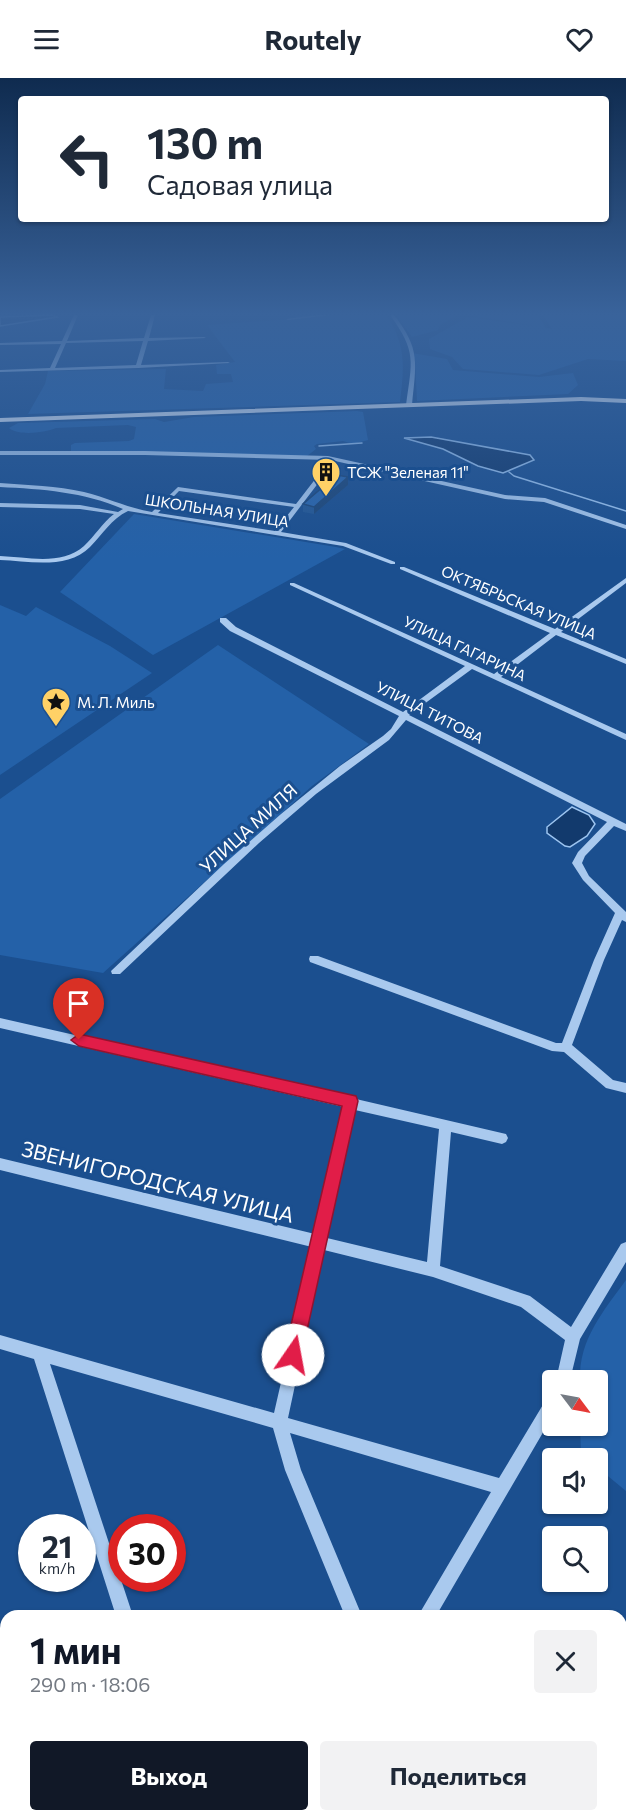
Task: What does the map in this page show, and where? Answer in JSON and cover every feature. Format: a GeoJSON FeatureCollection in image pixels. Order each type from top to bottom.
{"type":"FeatureCollection","features":[{"type":"Feature","properties":{"kind":"main road"},"geometry":{"type":"LineString","coordinates":[[0,420],[581,399],[626,401]]}},
{"type":"Feature","properties":{"kind":"street"},"geometry":{"type":"LineString","coordinates":[[409,405],[410,396]]}},
{"type":"Feature","properties":{"kind":"street"},"geometry":{"type":"LineString","coordinates":[[0,453],[157,453],[334,459],[505,497],[545,500],[626,527]]}},
{"type":"Feature","properties":{"kind":"street"},"geometry":{"type":"LineString","coordinates":[[277,533],[334,459]]}},
{"type":"Feature","properties":{"kind":"street","name":"ШКОЛЬНАЯ УЛИЦА"},"geometry":{"type":"LineString","coordinates":[[0,485],[82,492],[128,508],[154,514],[344,544],[393,563]]}},
{"type":"Feature","properties":{"kind":"street"},"geometry":{"type":"LineString","coordinates":[[154,514],[178,489],[297,507]]}},
{"type":"Feature","properties":{"kind":"street"},"geometry":{"type":"LineString","coordinates":[[0,505],[80,507],[116,513]]}},
{"type":"Feature","properties":{"kind":"street"},"geometry":{"type":"LineString","coordinates":[[0,558],[73,557],[84,549],[116,513],[128,508]]}},
{"type":"Feature","properties":{"kind":"street","name":"ОКТЯБРЬСКАЯ УЛИЦА"},"geometry":{"type":"LineString","coordinates":[[402,568],[626,662]]}},
{"type":"Feature","properties":{"kind":"street"},"geometry":{"type":"LineString","coordinates":[[495,677],[626,580]]}},
{"type":"Feature","properties":{"kind":"street","name":"УЛИЦА ГАГАРИНА"},"geometry":{"type":"LineString","coordinates":[[292,584],[626,737]]}},
{"type":"Feature","properties":{"kind":"street","name":"УЛИЦА ТИТОВА"},"geometry":{"type":"LineString","coordinates":[[223,620],[233,628],[626,828]]}},
{"type":"Feature","properties":{"kind":"street","name":"УЛИЦА МИЛЯ"},"geometry":{"type":"LineString","coordinates":[[116,971],[315,789],[386,736],[402,721],[404,715],[471,666]]}},
{"type":"Feature","properties":{"kind":"street"},"geometry":{"type":"LineString","coordinates":[[566,1047],[598,960],[623,915],[586,878],[578,864],[581,854],[613,821]]}},
{"type":"Feature","properties":{"kind":"street"},"geometry":{"type":"LineString","coordinates":[[314,959],[556,1048],[566,1047],[610,1083],[626,1088]]}},
{"type":"Feature","properties":{"kind":"street"},"geometry":{"type":"LineString","coordinates":[[0,1023],[351,1101],[502,1138]]}},
{"type":"Feature","properties":{"kind":"street"},"geometry":{"type":"LineString","coordinates":[[351,1101],[279,1423],[293,1470],[351,1610]]}},
{"type":"Feature","properties":{"kind":"street"},"geometry":{"type":"LineString","coordinates":[[434,1270],[445,1125]]}},
{"type":"Feature","properties":{"kind":"street","name":"ЗВЕНИГОРОДСКАЯ УЛИЦА"},"geometry":{"type":"LineString","coordinates":[[0,1164],[434,1270],[525,1300],[573,1337]]}},
{"type":"Feature","properties":{"kind":"street"},"geometry":{"type":"LineString","coordinates":[[565,1370],[573,1337],[626,1249]]}},
{"type":"Feature","properties":{"kind":"street"},"geometry":{"type":"LineString","coordinates":[[0,1342],[502,1486]]}},
{"type":"Feature","properties":{"kind":"street"},"geometry":{"type":"LineString","coordinates":[[39,1353],[123,1610]]}},
{"type":"Feature","properties":{"kind":"street"},"geometry":{"type":"LineString","coordinates":[[430,1610],[542,1420]]}},
{"type":"Feature","properties":{"kind":"shaded area"},"geometry":{"type":"Polygon","coordinates":[[[38,396],[400,396],[400,402],[28,414],[38,396]]]}},
{"type":"Feature","properties":{"kind":"shaded area"},"geometry":{"type":"Polygon","coordinates":[[[417,396],[519,396],[417,401],[417,396]]]}},
{"type":"Feature","properties":{"kind":"shaded area"},"geometry":{"type":"Polygon","coordinates":[[[363,412],[368,440],[353,444],[343,441],[317,444],[314,446],[316,449],[307,456],[71,451],[71,445],[75,443],[129,441],[134,439],[136,427],[128,425],[56,428],[31,433],[13,431],[9,428],[18,423],[155,419],[164,422],[194,417],[363,412]]]}},
{"type":"Feature","properties":{"kind":"shaded area"},"geometry":{"type":"Polygon","coordinates":[[[431,437],[530,455],[534,460],[503,473],[478,466],[443,449],[404,438],[431,437]]]}},
{"type":"Feature","properties":{"kind":"shaded area"},"geometry":{"type":"Polygon","coordinates":[[[134,514],[345,549],[153,655],[60,592],[134,514]]]}},
{"type":"Feature","properties":{"kind":"shaded area"},"geometry":{"type":"Polygon","coordinates":[[[0,605],[26,616],[36,607],[110,646],[152,673],[0,775],[0,605]]]}},
{"type":"Feature","properties":{"kind":"shaded area"},"geometry":{"type":"Polygon","coordinates":[[[218,645],[369,744],[312,786],[103,973],[0,955],[0,799],[218,645]]]}},
{"type":"Feature","properties":{"kind":"shaded area"},"geometry":{"type":"Polygon","coordinates":[[[572,807],[589,815],[595,824],[587,836],[570,847],[547,833],[547,827],[572,807]]]}},
{"type":"Feature","properties":{"kind":"shaded area"},"geometry":{"type":"Polygon","coordinates":[[[626,1280],[626,1491],[608,1476],[608,1448],[581,1448],[580,1436],[608,1436],[608,1370],[581,1370],[588,1339],[601,1315],[626,1280]]]}},
{"type":"Feature","properties":{"kind":"building"},"geometry":{"type":"Polygon","coordinates":[[[337,475],[348,477],[314,507],[303,504],[337,475]]]}},
{"type":"Feature","properties":{"kind":"waterway"},"geometry":{"type":"LineString","coordinates":[[319,446],[362,443]]}},
{"type":"Feature","properties":{"kind":"waterway"},"geometry":{"type":"LineString","coordinates":[[509,472],[514,476],[626,511]]}},
{"type":"Feature","properties":{"kind":"place","name":"ТСЖ \"Зеленая 11\""},"geometry":{"type":"Point","coordinates":[326,498]}},
{"type":"Feature","properties":{"kind":"place","name":"М. Л. Миль"},"geometry":{"type":"Point","coordinates":[56,728]}},
{"type":"Feature","properties":{"kind":"route"},"geometry":{"type":"LineString","coordinates":[[79,1040],[351,1101],[293,1355]]}}]}
